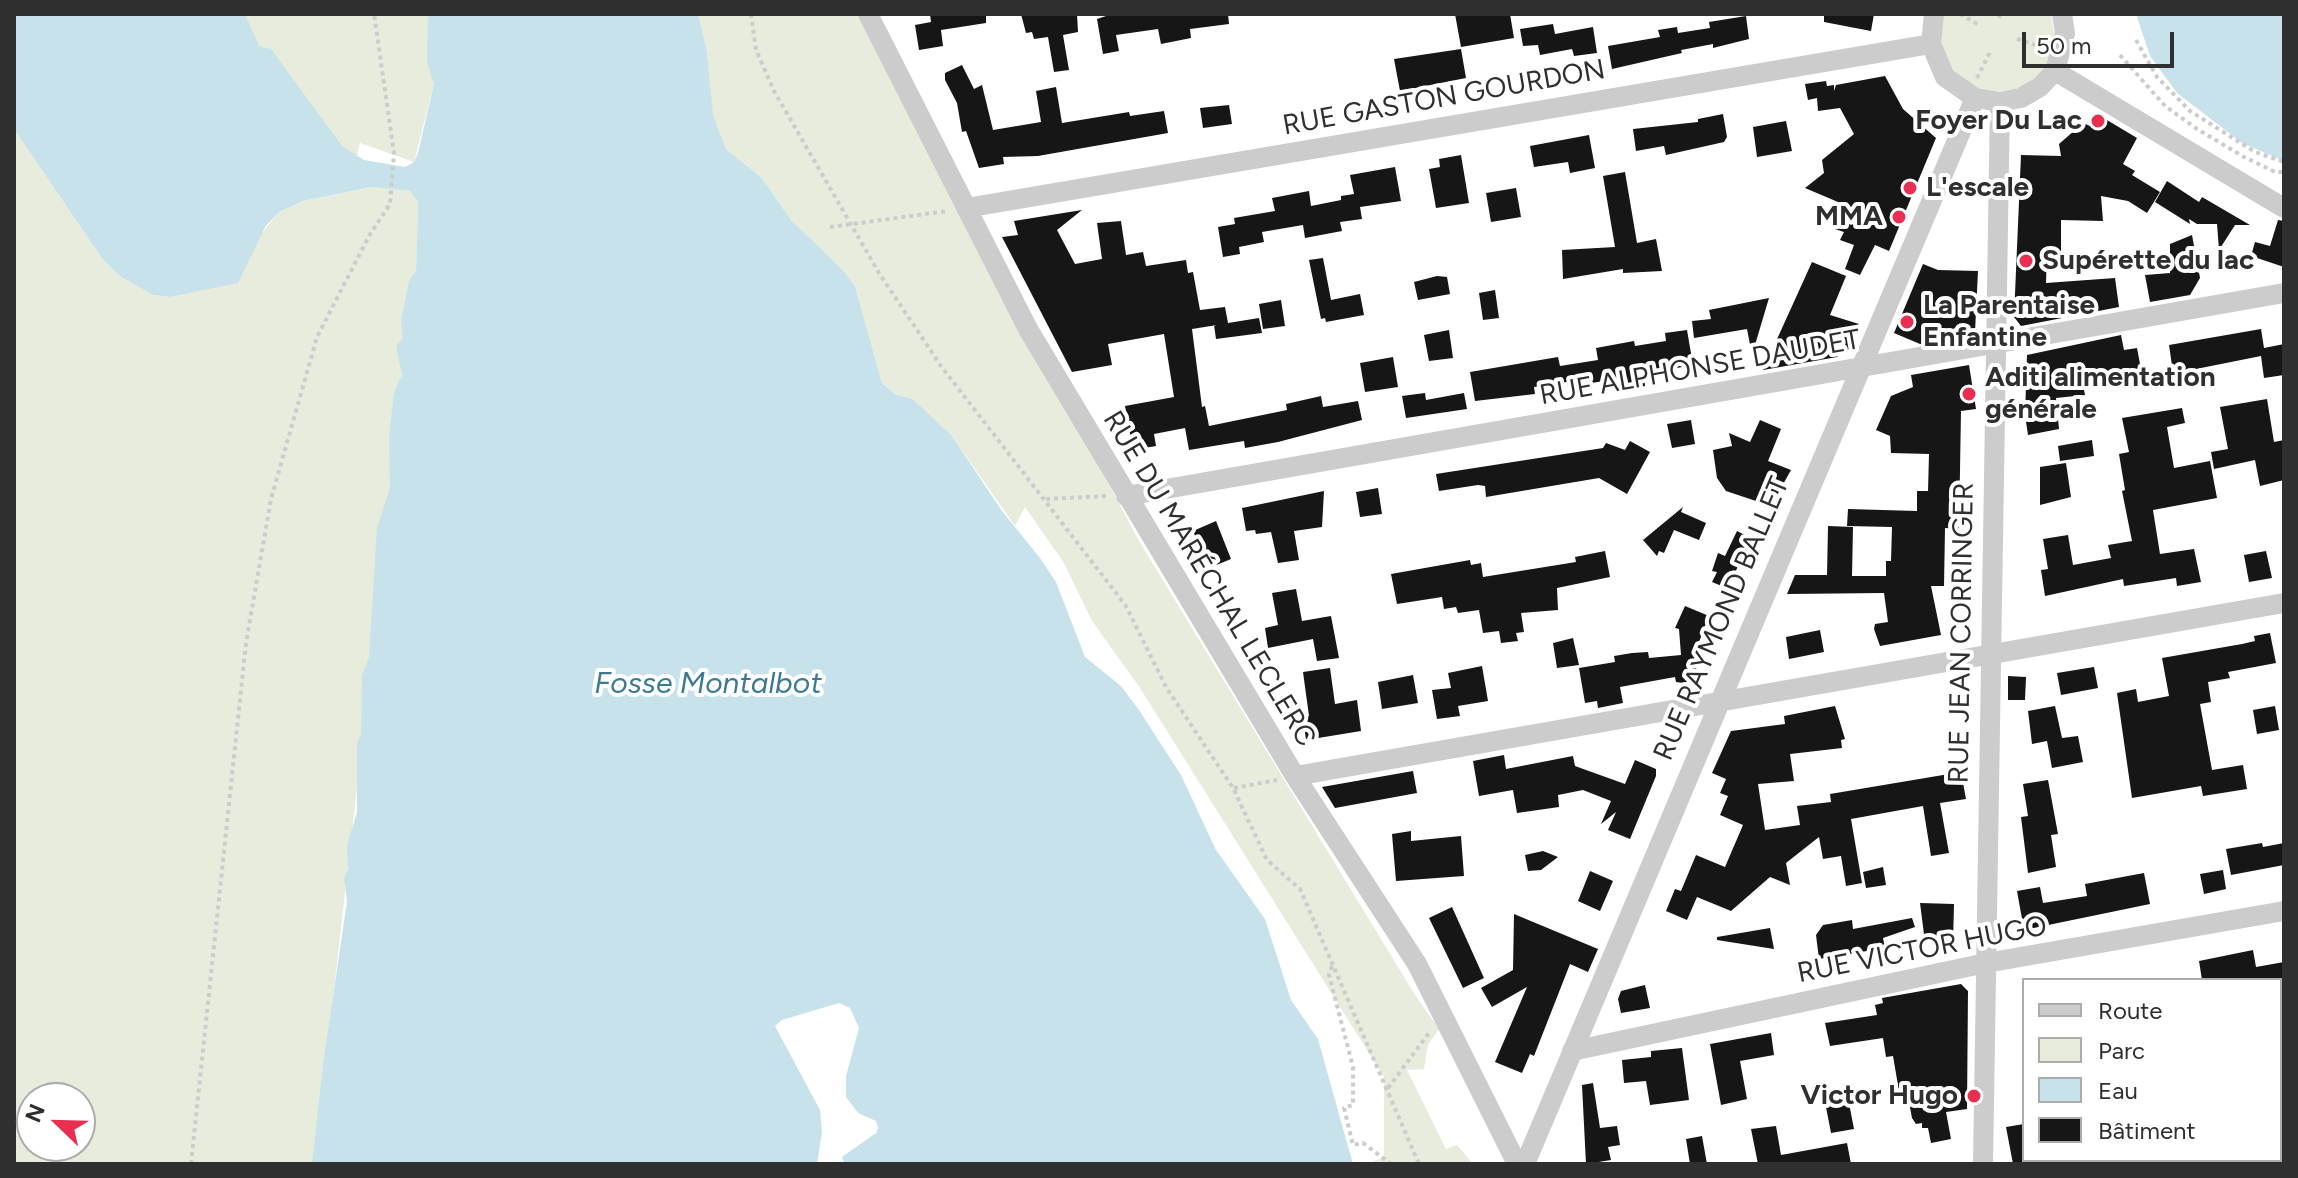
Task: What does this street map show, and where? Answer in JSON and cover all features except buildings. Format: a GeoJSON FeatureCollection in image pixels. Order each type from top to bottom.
{"type":"FeatureCollection","features":[{"type":"Feature","properties":{"kind":"street","name":"RUE DU MARÉCHAL LECLERC"},"geometry":{"type":"LineString","coordinates":[[868,14],[1028,329],[1295,776],[1417,964],[1517,1164]]}},
{"type":"Feature","properties":{"kind":"street"},"geometry":{"type":"LineString","coordinates":[[1934,14],[1931,44],[1945,77],[2000,102],[2021,98],[2040,87],[2055,71],[2065,33],[2062,14]]}},
{"type":"Feature","properties":{"kind":"street","name":"RUE GASTON GOURDON"},"geometry":{"type":"LineString","coordinates":[[966,208],[1931,44]]}},
{"type":"Feature","properties":{"kind":"street"},"geometry":{"type":"LineString","coordinates":[[2055,71],[2284,208]]}},
{"type":"Feature","properties":{"kind":"street","name":"RUE RAYMOND BALLET"},"geometry":{"type":"LineString","coordinates":[[1525,1164],[1974,92]]}},
{"type":"Feature","properties":{"kind":"street","name":"RUE JEAN CORRINGER"},"geometry":{"type":"LineString","coordinates":[[1983,1164],[2000,102]]}},
{"type":"Feature","properties":{"kind":"street"},"geometry":{"type":"LineString","coordinates":[[2261,195],[2284,188]]}},
{"type":"Feature","properties":{"kind":"street","name":"RUE ALPHONSE DAUDET"},"geometry":{"type":"LineString","coordinates":[[1126,496],[1859,370],[2284,293]]}},
{"type":"Feature","properties":{"kind":"street"},"geometry":{"type":"LineString","coordinates":[[1295,776],[2284,603]]}},
{"type":"Feature","properties":{"kind":"street","name":"RUE VICTOR HUGO"},"geometry":{"type":"LineString","coordinates":[[1572,1051],[1986,963],[2284,911]]}},
{"type":"Feature","properties":{"kind":"path"},"geometry":{"type":"LineString","coordinates":[[191,1164],[246,643],[271,499],[317,337],[369,236],[390,204],[394,153],[388,91],[374,14]]}},
{"type":"Feature","properties":{"kind":"path"},"geometry":{"type":"LineString","coordinates":[[751,14],[756,50],[774,91],[851,224],[941,366],[1126,606],[1166,687],[1233,788],[1267,860],[1300,889],[1419,1164]]}},
{"type":"Feature","properties":{"kind":"path"},"geometry":{"type":"LineString","coordinates":[[1960,14],[1981,26]]}},
{"type":"Feature","properties":{"kind":"path"},"geometry":{"type":"LineString","coordinates":[[2136,40],[2157,77],[2190,111],[2255,152],[2284,162]]}},
{"type":"Feature","properties":{"kind":"path"},"geometry":{"type":"LineString","coordinates":[[1974,92],[1990,52]]}},
{"type":"Feature","properties":{"kind":"path"},"geometry":{"type":"LineString","coordinates":[[2120,55],[2165,106],[2197,129],[2244,157],[2275,172],[2284,172]]}},
{"type":"Feature","properties":{"kind":"path"},"geometry":{"type":"LineString","coordinates":[[830,227],[966,208]]}},
{"type":"Feature","properties":{"kind":"path"},"geometry":{"type":"LineString","coordinates":[[1046,499],[1126,496]]}},
{"type":"Feature","properties":{"kind":"path"},"geometry":{"type":"LineString","coordinates":[[1233,788],[1295,776]]}},
{"type":"Feature","properties":{"kind":"path"},"geometry":{"type":"LineString","coordinates":[[1333,964],[1329,975],[1353,1067],[1353,1105],[1344,1108],[1353,1145],[1363,1143],[1391,1164]]}},
{"type":"Feature","properties":{"kind":"path"},"geometry":{"type":"LineString","coordinates":[[1388,1088],[1429,1033]]}},
{"type":"Feature","properties":{"kind":"path"},"geometry":{"type":"LineString","coordinates":[[1411,1164],[1416,1156]]}},
{"type":"Feature","properties":{"kind":"green space"},"geometry":{"type":"Polygon","coordinates":[[[243,14],[428,14],[434,84],[414,162],[360,143],[356,161],[316,122],[245,32],[243,14]]]}},
{"type":"Feature","properties":{"kind":"green space"},"geometry":{"type":"Polygon","coordinates":[[[698,14],[859,14],[1139,541],[1415,995],[1439,1029],[1428,1045],[1424,1069],[1407,1070],[1446,1149],[1457,1145],[1473,1164],[1367,1164],[1384,1157],[1384,1077],[1140,688],[1092,621],[1064,563],[1025,507],[1015,526],[952,436],[913,399],[895,394],[882,383],[855,286],[843,270],[791,220],[762,178],[726,149],[712,115],[707,51],[698,14]]]}},
{"type":"Feature","properties":{"kind":"green space"},"geometry":{"type":"Polygon","coordinates":[[[1944,14],[2051,14],[2056,47],[2049,65],[2037,80],[2021,90],[1982,93],[1951,72],[1942,54],[1939,35],[1944,14]]]}},
{"type":"Feature","properties":{"kind":"green space"},"geometry":{"type":"Polygon","coordinates":[[[14,129],[103,260],[121,277],[153,295],[170,297],[219,286],[279,212],[303,201],[373,187],[410,191],[418,202],[416,271],[314,1164],[14,1164],[14,129]]]}},
{"type":"Feature","properties":{"kind":"water","name":"Fosse Montalbot"},"geometry":{"type":"Polygon","coordinates":[[[14,14],[245,14],[259,46],[271,49],[342,146],[364,160],[405,167],[414,162],[418,153],[434,84],[427,62],[428,14],[698,14],[707,51],[713,115],[726,149],[762,178],[791,220],[843,270],[855,286],[882,383],[895,394],[913,399],[952,436],[1002,511],[1040,558],[1056,582],[1085,657],[1121,686],[1139,710],[1181,775],[1216,850],[1265,919],[1291,1000],[1318,1039],[1353,1164],[844,1164],[842,1157],[876,1133],[878,1128],[876,1121],[858,1113],[846,1097],[846,1076],[859,1028],[850,1008],[839,1003],[782,1020],[775,1026],[820,1110],[822,1132],[817,1164],[312,1164],[347,901],[344,878],[348,869],[347,845],[357,812],[357,743],[361,734],[362,675],[369,657],[377,528],[390,488],[389,438],[394,392],[402,375],[396,346],[403,338],[401,321],[409,281],[416,271],[418,202],[410,191],[372,187],[303,201],[279,212],[265,227],[238,283],[170,297],[153,295],[121,277],[103,260],[14,129],[14,14]]]}},
{"type":"Feature","properties":{"kind":"water"},"geometry":{"type":"Polygon","coordinates":[[[2136,14],[2284,14],[2284,161],[2242,143],[2177,93],[2150,56],[2136,14]]]}},
{"type":"Feature","properties":{"kind":"place","name":"Foyer Du Lac"},"geometry":{"type":"Point","coordinates":[2098,121]}},
{"type":"Feature","properties":{"kind":"place","name":"L'escale"},"geometry":{"type":"Point","coordinates":[1910,188]}},
{"type":"Feature","properties":{"kind":"place","name":"MMA"},"geometry":{"type":"Point","coordinates":[1899,217]}},
{"type":"Feature","properties":{"kind":"place","name":"Supérette du lac"},"geometry":{"type":"Point","coordinates":[2026,261]}},
{"type":"Feature","properties":{"kind":"place","name":"La Parentaise Enfantine"},"geometry":{"type":"Point","coordinates":[1907,322]}},
{"type":"Feature","properties":{"kind":"place","name":"Aditi alimentation générale"},"geometry":{"type":"Point","coordinates":[1969,394]}},
{"type":"Feature","properties":{"kind":"place","name":"Victor Hugo"},"geometry":{"type":"Point","coordinates":[1974,1096]}}]}
